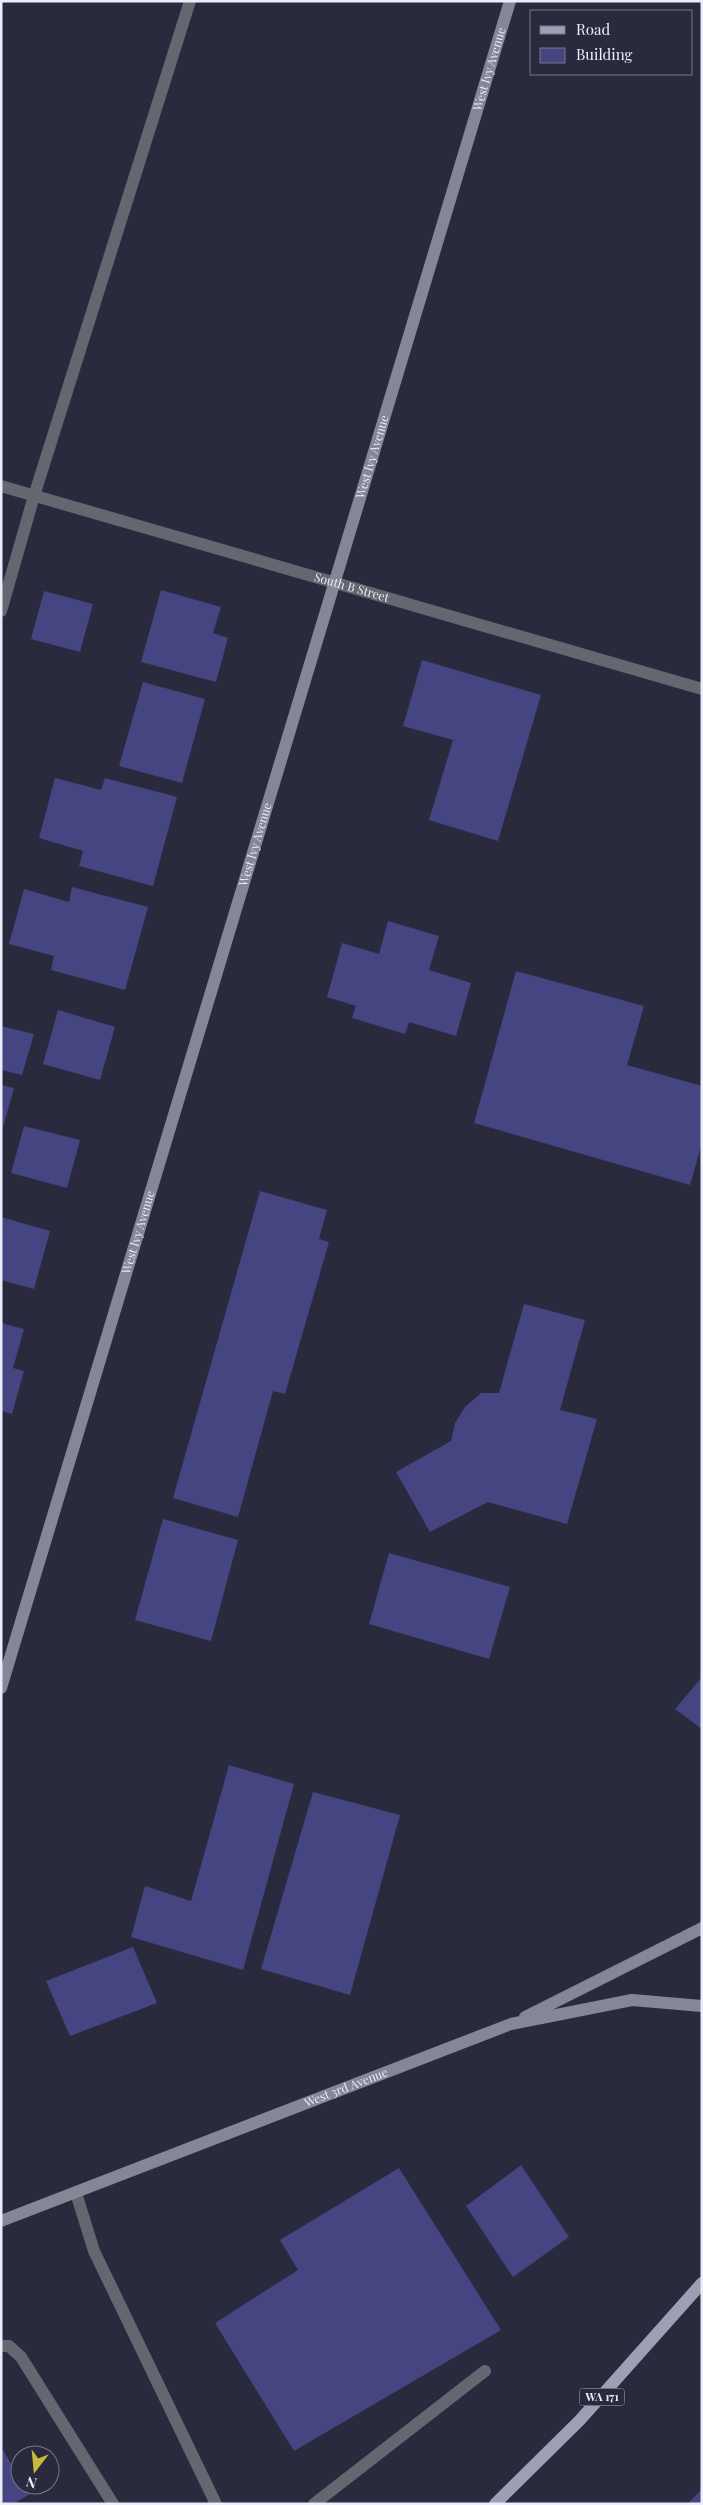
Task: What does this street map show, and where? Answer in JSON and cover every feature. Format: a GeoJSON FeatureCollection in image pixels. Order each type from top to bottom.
{"type":"FeatureCollection","features":[{"type":"Feature","properties":{"kind":"main road","name":"WA 171"},"geometry":{"type":"LineString","coordinates":[[495,2504],[580,2420],[702,2283]]}},
{"type":"Feature","properties":{"kind":"street"},"geometry":{"type":"LineString","coordinates":[[1,611],[34,496],[190,1]]}},
{"type":"Feature","properties":{"kind":"street","name":"West Ivy Avenue"},"geometry":{"type":"LineString","coordinates":[[1,1688],[510,1]]}},
{"type":"Feature","properties":{"kind":"street","name":"South B Street"},"geometry":{"type":"LineString","coordinates":[[1,486],[702,689]]}},
{"type":"Feature","properties":{"kind":"street"},"geometry":{"type":"LineString","coordinates":[[511,2024],[702,1928]]}},
{"type":"Feature","properties":{"kind":"street","name":"West 3rd Avenue"},"geometry":{"type":"LineString","coordinates":[[1,2221],[511,2024],[632,2000],[702,2006]]}},
{"type":"Feature","properties":{"kind":"street"},"geometry":{"type":"LineString","coordinates":[[76,2193],[94,2251],[216,2504]]}},
{"type":"Feature","properties":{"kind":"street"},"geometry":{"type":"LineString","coordinates":[[1,2346],[9,2346],[21,2357],[113,2504]]}},
{"type":"Feature","properties":{"kind":"street"},"geometry":{"type":"LineString","coordinates":[[314,2504],[485,2370]]}},
{"type":"Feature","properties":{"kind":"building"},"geometry":{"type":"Polygon","coordinates":[[[161,590],[221,607],[213,633],[228,638],[216,682],[141,662],[161,590]]]}},
{"type":"Feature","properties":{"kind":"building"},"geometry":{"type":"Polygon","coordinates":[[[44,591],[93,604],[80,652],[31,639],[44,591]]]}},
{"type":"Feature","properties":{"kind":"building"},"geometry":{"type":"Polygon","coordinates":[[[422,660],[541,695],[498,841],[429,820],[453,740],[403,726],[422,660]]]}},
{"type":"Feature","properties":{"kind":"building"},"geometry":{"type":"Polygon","coordinates":[[[143,682],[205,699],[182,783],[119,766],[143,682]]]}},
{"type":"Feature","properties":{"kind":"building"},"geometry":{"type":"Polygon","coordinates":[[[55,778],[101,790],[105,778],[177,797],[153,886],[79,866],[83,851],[39,838],[55,778]]]}},
{"type":"Feature","properties":{"kind":"building"},"geometry":{"type":"Polygon","coordinates":[[[72,887],[148,907],[125,990],[51,970],[54,956],[9,944],[24,889],[69,902],[72,887]]]}},
{"type":"Feature","properties":{"kind":"building"},"geometry":{"type":"Polygon","coordinates":[[[388,921],[439,936],[429,970],[471,983],[456,1036],[409,1022],[405,1034],[352,1018],[356,1006],[327,997],[342,943],[379,954],[388,921]]]}},
{"type":"Feature","properties":{"kind":"building"},"geometry":{"type":"Polygon","coordinates":[[[516,971],[644,1006],[627,1065],[702,1086],[702,1143],[690,1185],[474,1123],[516,971]]]}},
{"type":"Feature","properties":{"kind":"building"},"geometry":{"type":"Polygon","coordinates":[[[58,1010],[115,1027],[100,1080],[43,1064],[58,1010]]]}},
{"type":"Feature","properties":{"kind":"building"},"geometry":{"type":"Polygon","coordinates":[[[1,1026],[34,1034],[22,1075],[1,1070],[1,1026]]]}},
{"type":"Feature","properties":{"kind":"building"},"geometry":{"type":"Polygon","coordinates":[[[1,1085],[14,1088],[3,1127],[1,1127],[1,1085]]]}},
{"type":"Feature","properties":{"kind":"building"},"geometry":{"type":"Polygon","coordinates":[[[24,1126],[80,1140],[67,1188],[11,1173],[24,1126]]]}},
{"type":"Feature","properties":{"kind":"building"},"geometry":{"type":"Polygon","coordinates":[[[260,1191],[327,1210],[319,1239],[329,1242],[285,1394],[273,1391],[238,1517],[173,1498],[260,1191]]]}},
{"type":"Feature","properties":{"kind":"building"},"geometry":{"type":"Polygon","coordinates":[[[1,1217],[50,1231],[34,1289],[1,1280],[1,1217]]]}},
{"type":"Feature","properties":{"kind":"building"},"geometry":{"type":"Polygon","coordinates":[[[524,1304],[585,1320],[560,1410],[597,1419],[567,1524],[488,1502],[430,1532],[396,1472],[451,1441],[455,1423],[465,1407],[481,1393],[499,1393],[524,1304]]]}},
{"type":"Feature","properties":{"kind":"building"},"geometry":{"type":"Polygon","coordinates":[[[1,1323],[24,1329],[13,1368],[24,1371],[12,1414],[1,1411],[1,1323]]]}},
{"type":"Feature","properties":{"kind":"building"},"geometry":{"type":"Polygon","coordinates":[[[163,1519],[238,1540],[211,1641],[135,1620],[163,1519]]]}},
{"type":"Feature","properties":{"kind":"building"},"geometry":{"type":"Polygon","coordinates":[[[389,1553],[510,1587],[489,1659],[369,1624],[389,1553]]]}},
{"type":"Feature","properties":{"kind":"building"},"geometry":{"type":"Polygon","coordinates":[[[702,1677],[702,1729],[675,1709],[702,1677]]]}},
{"type":"Feature","properties":{"kind":"building"},"geometry":{"type":"Polygon","coordinates":[[[229,1765],[294,1784],[243,1970],[131,1937],[145,1886],[191,1901],[229,1765]]]}},
{"type":"Feature","properties":{"kind":"building"},"geometry":{"type":"Polygon","coordinates":[[[313,1792],[400,1815],[350,1995],[261,1969],[313,1792]]]}},
{"type":"Feature","properties":{"kind":"building"},"geometry":{"type":"Polygon","coordinates":[[[133,1947],[157,2003],[70,2036],[46,1981],[133,1947]]]}},
{"type":"Feature","properties":{"kind":"building"},"geometry":{"type":"Polygon","coordinates":[[[521,2165],[569,2237],[513,2277],[466,2206],[521,2165]]]}},
{"type":"Feature","properties":{"kind":"building"},"geometry":{"type":"Polygon","coordinates":[[[399,2168],[501,2330],[294,2451],[215,2323],[298,2270],[280,2240],[399,2168]]]}},
{"type":"Feature","properties":{"kind":"building"},"geometry":{"type":"Polygon","coordinates":[[[1,2447],[10,2462],[10,2495],[28,2495],[13,2504],[1,2504],[1,2447]]]}},
{"type":"Feature","properties":{"kind":"building"},"geometry":{"type":"Polygon","coordinates":[[[702,2489],[702,2504],[687,2504],[702,2489]]]}}]}
